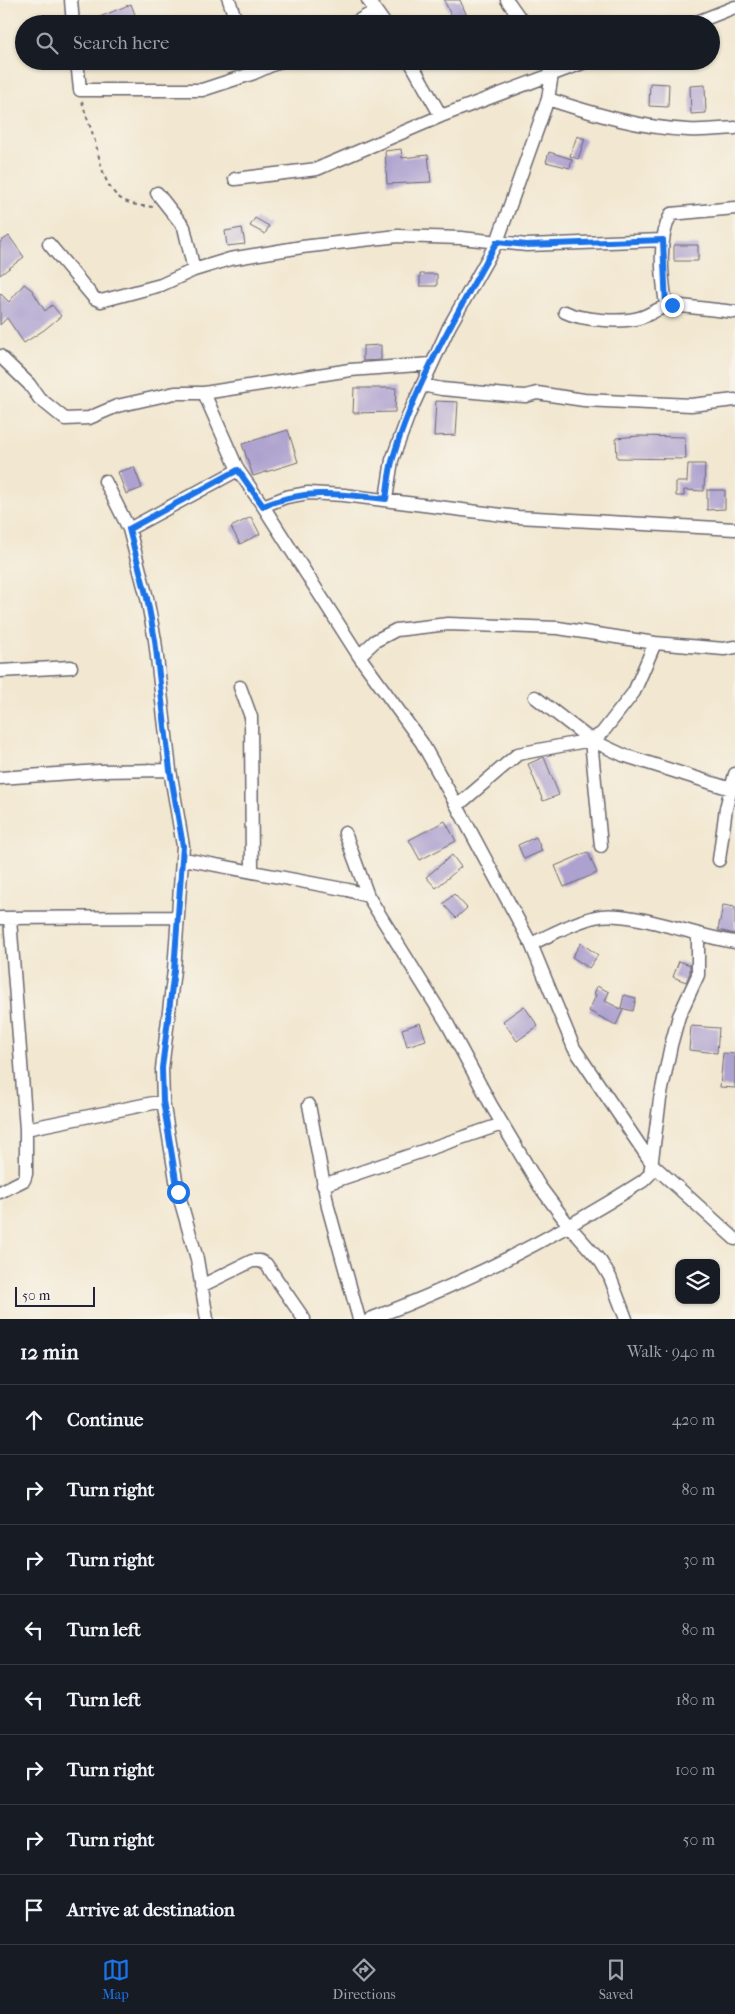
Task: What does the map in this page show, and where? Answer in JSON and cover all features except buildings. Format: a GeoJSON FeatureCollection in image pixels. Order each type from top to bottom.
{"type":"FeatureCollection","features":[{"type":"Feature","properties":{"kind":"street"},"geometry":{"type":"LineString","coordinates":[[71,0],[72,15]]}},
{"type":"Feature","properties":{"kind":"street"},"geometry":{"type":"LineString","coordinates":[[229,0],[235,15]]}},
{"type":"Feature","properties":{"kind":"street"},"geometry":{"type":"LineString","coordinates":[[507,0],[518,15]]}},
{"type":"Feature","properties":{"kind":"street"},"geometry":{"type":"LineString","coordinates":[[362,15],[372,5]]}},
{"type":"Feature","properties":{"kind":"street"},"geometry":{"type":"LineString","coordinates":[[715,15],[735,7]]}},
{"type":"Feature","properties":{"kind":"street"},"geometry":{"type":"LineString","coordinates":[[78,70],[80,90],[202,90],[245,70]]}},
{"type":"Feature","properties":{"kind":"street"},"geometry":{"type":"LineString","coordinates":[[415,70],[441,116]]}},
{"type":"Feature","properties":{"kind":"street"},"geometry":{"type":"LineString","coordinates":[[386,499],[392,460],[409,414],[431,364],[497,242],[548,99],[552,74],[550,70]]}},
{"type":"Feature","properties":{"kind":"street"},"geometry":{"type":"LineString","coordinates":[[235,180],[317,169],[441,116],[563,70]]}},
{"type":"Feature","properties":{"kind":"street"},"geometry":{"type":"LineString","coordinates":[[548,99],[590,113],[656,127],[690,130],[735,128]]}},
{"type":"Feature","properties":{"kind":"street"},"geometry":{"type":"LineString","coordinates":[[157,193],[184,227],[194,270]]}},
{"type":"Feature","properties":{"kind":"street"},"geometry":{"type":"LineString","coordinates":[[666,306],[663,240],[666,225],[671,214],[735,208]]}},
{"type":"Feature","properties":{"kind":"street"},"geometry":{"type":"LineString","coordinates":[[49,244],[94,298],[101,301],[161,285],[194,270],[230,260],[272,252],[398,236],[527,245],[663,240]]}},
{"type":"Feature","properties":{"kind":"street"},"geometry":{"type":"LineString","coordinates":[[565,312],[573,316],[603,320],[639,318],[666,306],[735,312]]}},
{"type":"Feature","properties":{"kind":"street"},"geometry":{"type":"LineString","coordinates":[[0,356],[29,384],[39,398],[65,419],[89,418],[118,406],[160,395],[175,393],[204,394],[350,370],[431,364]]}},
{"type":"Feature","properties":{"kind":"street"},"geometry":{"type":"LineString","coordinates":[[422,385],[442,390],[526,396],[537,394],[584,400],[691,405],[735,400]]}},
{"type":"Feature","properties":{"kind":"street"},"geometry":{"type":"LineString","coordinates":[[204,394],[238,470],[359,656],[422,743],[531,944],[574,1048],[653,1165],[735,1239]]}},
{"type":"Feature","properties":{"kind":"street"},"geometry":{"type":"LineString","coordinates":[[129,529],[238,470]]}},
{"type":"Feature","properties":{"kind":"street"},"geometry":{"type":"LineString","coordinates":[[105,481],[129,529],[147,598],[155,640],[170,770],[184,859],[174,970],[162,1068],[163,1101],[178,1192],[197,1259],[206,1319]]}},
{"type":"Feature","properties":{"kind":"street"},"geometry":{"type":"LineString","coordinates":[[263,506],[286,497],[308,494],[386,499],[518,517],[735,529]]}},
{"type":"Feature","properties":{"kind":"street"},"geometry":{"type":"LineString","coordinates":[[359,656],[375,641],[396,630],[448,624],[558,628],[655,643],[724,649],[735,648]]}},
{"type":"Feature","properties":{"kind":"street"},"geometry":{"type":"LineString","coordinates":[[457,806],[518,754],[591,740],[602,733],[634,692],[655,643]]}},
{"type":"Feature","properties":{"kind":"street"},"geometry":{"type":"LineString","coordinates":[[0,671],[71,667]]}},
{"type":"Feature","properties":{"kind":"street"},"geometry":{"type":"LineString","coordinates":[[240,687],[251,717],[252,871]]}},
{"type":"Feature","properties":{"kind":"street"},"geometry":{"type":"LineString","coordinates":[[535,697],[591,740],[624,755],[731,789]]}},
{"type":"Feature","properties":{"kind":"street"},"geometry":{"type":"LineString","coordinates":[[591,740],[601,846]]}},
{"type":"Feature","properties":{"kind":"street"},"geometry":{"type":"LineString","coordinates":[[0,778],[99,771],[170,770]]}},
{"type":"Feature","properties":{"kind":"street"},"geometry":{"type":"LineString","coordinates":[[719,860],[735,774]]}},
{"type":"Feature","properties":{"kind":"street"},"geometry":{"type":"LineString","coordinates":[[345,833],[368,896],[447,1023],[502,1124],[540,1187],[570,1227],[601,1262],[610,1277],[626,1319]]}},
{"type":"Feature","properties":{"kind":"street"},"geometry":{"type":"LineString","coordinates":[[184,859],[348,890],[368,896]]}},
{"type":"Feature","properties":{"kind":"street"},"geometry":{"type":"LineString","coordinates":[[531,944],[594,917],[611,916],[631,918],[698,936],[735,942]]}},
{"type":"Feature","properties":{"kind":"street"},"geometry":{"type":"LineString","coordinates":[[0,1192],[24,1180],[26,1129],[5,919],[178,917]]}},
{"type":"Feature","properties":{"kind":"street"},"geometry":{"type":"LineString","coordinates":[[370,1319],[388,1316],[570,1227],[643,1182],[650,1174],[653,1165],[660,1100],[671,1045],[679,1016],[698,975],[698,936]]}},
{"type":"Feature","properties":{"kind":"street"},"geometry":{"type":"LineString","coordinates":[[26,1129],[163,1101]]}},
{"type":"Feature","properties":{"kind":"street"},"geometry":{"type":"LineString","coordinates":[[309,1105],[323,1185],[359,1319]]}},
{"type":"Feature","properties":{"kind":"street"},"geometry":{"type":"LineString","coordinates":[[323,1185],[502,1124]]}},
{"type":"Feature","properties":{"kind":"street"},"geometry":{"type":"LineString","coordinates":[[201,1286],[252,1261],[260,1261],[266,1264],[304,1319]]}},
{"type":"Feature","properties":{"kind":"path"},"geometry":{"type":"LineString","coordinates":[[80,94],[87,122],[94,137],[99,164],[111,188],[128,203],[158,208]]}},
{"type":"Feature","properties":{"kind":"route"},"geometry":{"type":"LineString","coordinates":[[178,1192],[163,1101],[162,1068],[174,970],[184,859],[170,770],[155,640],[147,598],[129,529],[238,470],[263,506],[286,497],[308,494],[386,499],[392,460],[409,414],[449,327],[497,242],[527,245],[663,240],[666,306],[672,305]]}}]}
